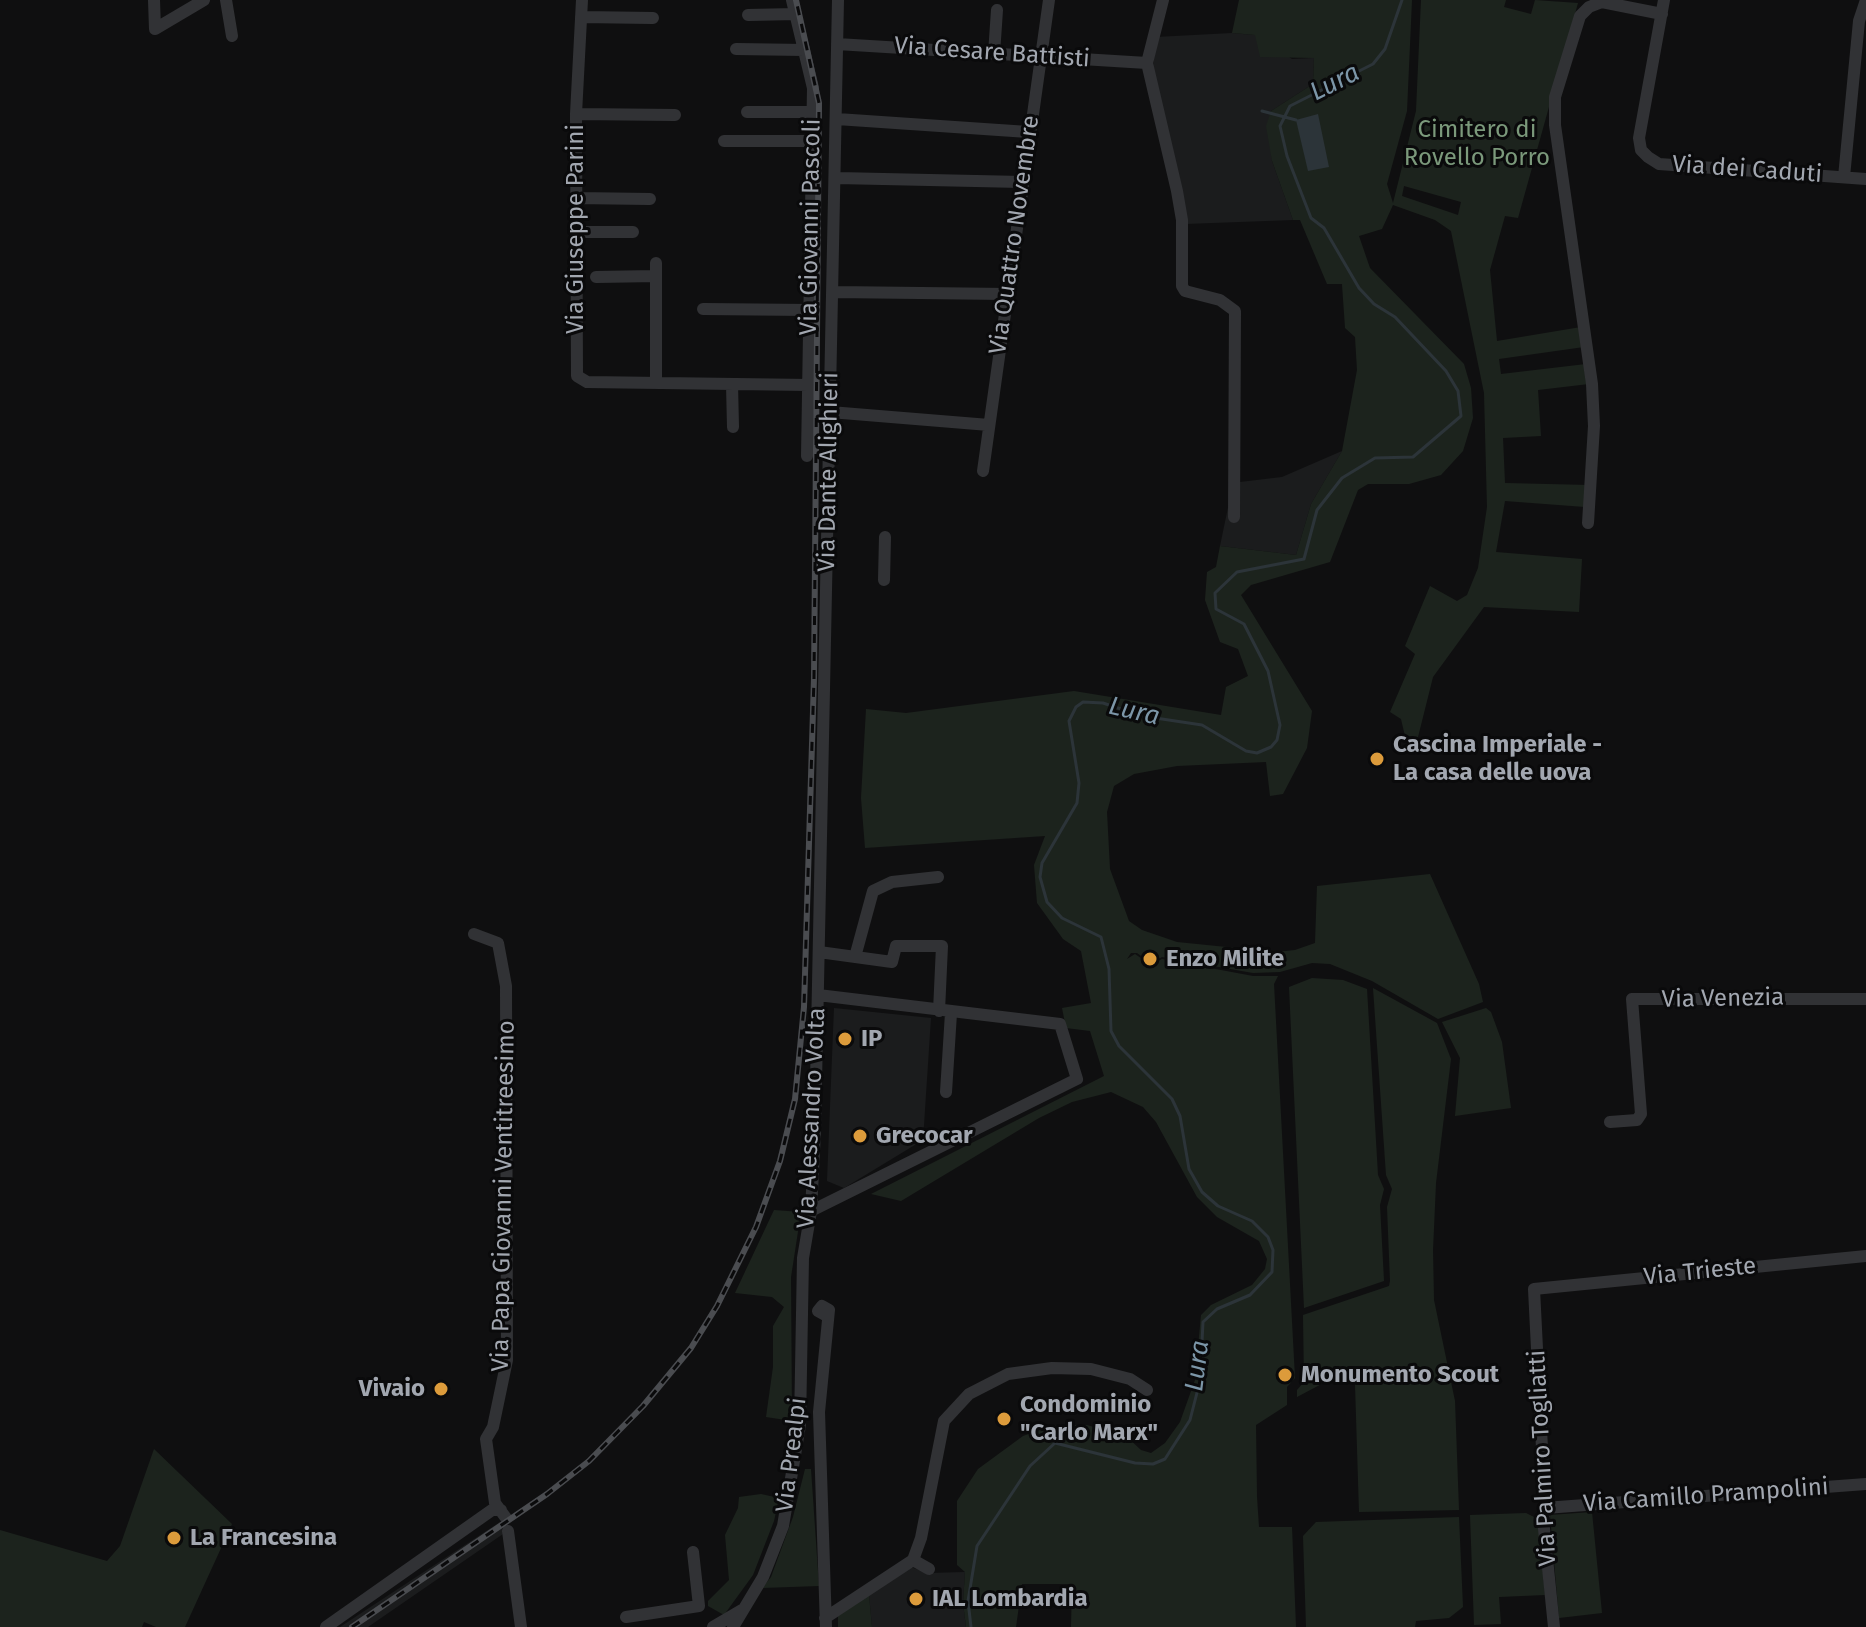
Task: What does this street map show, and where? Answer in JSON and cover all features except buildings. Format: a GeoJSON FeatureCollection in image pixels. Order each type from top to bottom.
{"type":"FeatureCollection","features":[{"type":"Feature","properties":{"kind":"street"},"geometry":{"type":"LineString","coordinates":[[154,0],[155,29],[204,0]]}},
{"type":"Feature","properties":{"kind":"street"},"geometry":{"type":"LineString","coordinates":[[226,0],[232,36]]}},
{"type":"Feature","properties":{"kind":"street","name":"Via Giuseppe Parini"},"geometry":{"type":"LineString","coordinates":[[582,0],[576,114],[577,376],[587,382],[809,385]]}},
{"type":"Feature","properties":{"kind":"street","name":"Via Giovanni Pascoli"},"geometry":{"type":"LineString","coordinates":[[792,0],[813,88],[807,456]]}},
{"type":"Feature","properties":{"kind":"street","name":"Via Dante Alighieri"},"geometry":{"type":"LineString","coordinates":[[819,948],[837,178],[838,0]]}},
{"type":"Feature","properties":{"kind":"street","name":"Via Quattro Novembre"},"geometry":{"type":"LineString","coordinates":[[983,471],[1028,132],[1049,0]]}},
{"type":"Feature","properties":{"kind":"street"},"geometry":{"type":"LineString","coordinates":[[1163,0],[1147,63],[1182,220],[1182,286],[1185,291],[1220,300],[1235,311],[1234,517]]}},
{"type":"Feature","properties":{"kind":"street","name":"Via dei Caduti"},"geometry":{"type":"LineString","coordinates":[[1664,0],[1639,138],[1641,150],[1648,157],[1659,164],[1866,179]]}},
{"type":"Feature","properties":{"kind":"street"},"geometry":{"type":"LineString","coordinates":[[1844,177],[1859,21],[1866,0]]}},
{"type":"Feature","properties":{"kind":"street"},"geometry":{"type":"LineString","coordinates":[[1588,523],[1594,426],[1592,384],[1555,125],[1555,97],[1580,16],[1589,7],[1602,2],[1662,14]]}},
{"type":"Feature","properties":{"kind":"street"},"geometry":{"type":"LineString","coordinates":[[994,54],[997,10]]}},
{"type":"Feature","properties":{"kind":"street"},"geometry":{"type":"LineString","coordinates":[[748,15],[796,14]]}},
{"type":"Feature","properties":{"kind":"street"},"geometry":{"type":"LineString","coordinates":[[581,17],[653,18]]}},
{"type":"Feature","properties":{"kind":"street","name":"Via Cesare Battisti"},"geometry":{"type":"LineString","coordinates":[[837,44],[1147,63]]}},
{"type":"Feature","properties":{"kind":"street"},"geometry":{"type":"LineString","coordinates":[[736,49],[804,50]]}},
{"type":"Feature","properties":{"kind":"street"},"geometry":{"type":"LineString","coordinates":[[747,112],[812,112]]}},
{"type":"Feature","properties":{"kind":"street"},"geometry":{"type":"LineString","coordinates":[[576,114],[675,115]]}},
{"type":"Feature","properties":{"kind":"street"},"geometry":{"type":"LineString","coordinates":[[837,119],[1028,132]]}},
{"type":"Feature","properties":{"kind":"street"},"geometry":{"type":"LineString","coordinates":[[724,141],[811,141]]}},
{"type":"Feature","properties":{"kind":"street"},"geometry":{"type":"LineString","coordinates":[[837,178],[1022,182]]}},
{"type":"Feature","properties":{"kind":"street"},"geometry":{"type":"LineString","coordinates":[[576,198],[650,199]]}},
{"type":"Feature","properties":{"kind":"street"},"geometry":{"type":"LineString","coordinates":[[575,232],[633,232]]}},
{"type":"Feature","properties":{"kind":"street"},"geometry":{"type":"LineString","coordinates":[[596,277],[656,270],[656,383]]}},
{"type":"Feature","properties":{"kind":"street"},"geometry":{"type":"LineString","coordinates":[[834,292],[1007,294]]}},
{"type":"Feature","properties":{"kind":"street"},"geometry":{"type":"LineString","coordinates":[[703,309],[809,310]]}},
{"type":"Feature","properties":{"kind":"street"},"geometry":{"type":"LineString","coordinates":[[732,384],[733,427]]}},
{"type":"Feature","properties":{"kind":"street"},"geometry":{"type":"LineString","coordinates":[[830,412],[989,425]]}},
{"type":"Feature","properties":{"kind":"street"},"geometry":{"type":"LineString","coordinates":[[884,580],[885,537]]}},
{"type":"Feature","properties":{"kind":"street"},"geometry":{"type":"LineString","coordinates":[[855,957],[873,891],[892,882],[938,877]]}},
{"type":"Feature","properties":{"kind":"street","name":"Via Papa Giovanni Ventitreesimo"},"geometry":{"type":"LineString","coordinates":[[474,934],[498,943],[506,986],[507,1360],[493,1427],[486,1439],[495,1503],[505,1520],[521,1627]]}},
{"type":"Feature","properties":{"kind":"street"},"geometry":{"type":"LineString","coordinates":[[819,948],[892,962],[896,946],[942,946],[946,1092]]}},
{"type":"Feature","properties":{"kind":"street","name":"Via Alessandro Volta"},"geometry":{"type":"LineString","coordinates":[[801,1293],[811,1211],[819,948]]}},
{"type":"Feature","properties":{"kind":"street"},"geometry":{"type":"LineString","coordinates":[[811,1211],[1077,1079],[1060,1024],[818,995]]}},
{"type":"Feature","properties":{"kind":"street","name":"Via Venezia"},"geometry":{"type":"LineString","coordinates":[[1610,1122],[1637,1120],[1641,1114],[1632,999],[1866,999]]}},
{"type":"Feature","properties":{"kind":"street","name":"Via Trieste"},"geometry":{"type":"LineString","coordinates":[[1534,1289],[1866,1256]]}},
{"type":"Feature","properties":{"kind":"street","name":"Via Palmiro Togliatti"},"geometry":{"type":"LineString","coordinates":[[1534,1289],[1545,1508],[1543,1519],[1554,1627]]}},
{"type":"Feature","properties":{"kind":"street","name":"Via Prealpi"},"geometry":{"type":"LineString","coordinates":[[733,1627],[763,1577],[783,1526],[794,1475],[802,1362],[801,1293]]}},
{"type":"Feature","properties":{"kind":"street"},"geometry":{"type":"LineString","coordinates":[[825,1622],[819,1412],[827,1316]]}},
{"type":"Feature","properties":{"kind":"street"},"geometry":{"type":"LineString","coordinates":[[825,1622],[913,1560],[921,1538],[944,1421],[969,1394],[1008,1374],[1052,1368],[1091,1369],[1130,1379],[1147,1390]]}},
{"type":"Feature","properties":{"kind":"street","name":"Via Camillo Prampolini"},"geometry":{"type":"LineString","coordinates":[[1545,1508],[1866,1484]]}},
{"type":"Feature","properties":{"kind":"street"},"geometry":{"type":"LineString","coordinates":[[326,1627],[492,1510],[505,1520]]}},
{"type":"Feature","properties":{"kind":"street"},"geometry":{"type":"LineString","coordinates":[[626,1617],[699,1606],[693,1552]]}},
{"type":"Feature","properties":{"kind":"street"},"geometry":{"type":"LineString","coordinates":[[913,1560],[929,1569]]}},
{"type":"Feature","properties":{"kind":"street"},"geometry":{"type":"LineString","coordinates":[[713,1627],[745,1608]]}},
{"type":"Feature","properties":{"kind":"shaded area"},"geometry":{"type":"Polygon","coordinates":[[[1232,33],[1255,35],[1292,59],[1314,58],[1313,84],[1271,111],[1272,161],[1293,220],[1185,224],[1153,68],[1156,37],[1232,33]]]}},
{"type":"Feature","properties":{"kind":"shaded area"},"geometry":{"type":"Polygon","coordinates":[[[1318,114],[1329,167],[1308,171],[1296,120],[1318,114]]]}},
{"type":"Feature","properties":{"kind":"shaded area"},"geometry":{"type":"Polygon","coordinates":[[[1342,451],[1311,504],[1296,555],[1220,546],[1230,498],[1240,482],[1282,477],[1342,451]]]}},
{"type":"Feature","properties":{"kind":"shaded area"},"geometry":{"type":"Polygon","coordinates":[[[834,1008],[931,1018],[923,1140],[844,1188],[827,1181],[834,1008]]]}},
{"type":"Feature","properties":{"kind":"shaded area"},"geometry":{"type":"Polygon","coordinates":[[[500,1522],[503,1534],[368,1627],[340,1627],[500,1522]]]}},
{"type":"Feature","properties":{"kind":"shaded area","name":"IAL Lombardia"},"geometry":{"type":"Polygon","coordinates":[[[910,1567],[929,1573],[965,1572],[963,1603],[966,1627],[872,1627],[869,1595],[910,1567]]]}},
{"type":"Feature","properties":{"kind":"green space","name":"Cimitero di Rovello Porro"},"geometry":{"type":"Polygon","coordinates":[[[1239,0],[1412,0],[1407,111],[1387,184],[1393,203],[1416,111],[1421,0],[1506,0],[1504,7],[1531,14],[1535,0],[1578,3],[1518,218],[1505,216],[1490,270],[1497,341],[1581,327],[1584,347],[1499,359],[1501,374],[1586,364],[1589,384],[1538,390],[1541,436],[1503,438],[1505,483],[1589,485],[1585,507],[1505,501],[1496,552],[1582,559],[1579,612],[1484,607],[1433,677],[1415,749],[1408,749],[1401,719],[1390,712],[1415,654],[1405,646],[1430,586],[1457,601],[1467,595],[1478,568],[1487,507],[1484,393],[1451,231],[1435,220],[1393,205],[1382,229],[1359,236],[1370,268],[1464,364],[1471,388],[1473,418],[1463,451],[1441,475],[1409,484],[1368,484],[1358,490],[1330,562],[1251,585],[1241,595],[1312,711],[1307,748],[1283,794],[1270,796],[1266,762],[1177,766],[1134,774],[1114,786],[1107,812],[1110,869],[1129,921],[1142,930],[1177,942],[1276,952],[1295,950],[1315,943],[1317,886],[1430,874],[1479,984],[1483,1002],[1438,1019],[1372,981],[1330,964],[1312,963],[1280,972],[1253,973],[1162,957],[1151,963],[1137,953],[1131,953],[1127,959],[1135,954],[1151,965],[1162,959],[1253,976],[1278,976],[1274,984],[1295,1378],[1287,1387],[1287,1405],[1256,1425],[1257,1497],[1259,1527],[1292,1527],[1296,1627],[1071,1627],[1072,1584],[1022,1584],[1016,1627],[966,1627],[963,1603],[965,1572],[957,1565],[957,1501],[978,1469],[1023,1436],[1054,1425],[1087,1425],[1127,1437],[1141,1450],[1151,1453],[1165,1443],[1180,1422],[1195,1380],[1201,1315],[1211,1305],[1252,1285],[1265,1269],[1267,1259],[1259,1241],[1217,1217],[1197,1197],[1156,1122],[1143,1107],[1111,1092],[1072,1102],[1039,1118],[901,1201],[871,1194],[1104,1076],[1090,1031],[1066,1028],[1062,1008],[1091,1003],[1081,951],[1063,939],[1037,903],[1034,865],[1045,836],[865,848],[861,798],[866,709],[906,713],[1074,691],[1221,715],[1226,687],[1248,676],[1238,649],[1220,642],[1205,600],[1207,572],[1216,567],[1220,546],[1296,555],[1311,504],[1342,451],[1357,370],[1355,337],[1345,328],[1342,284],[1327,284],[1300,220],[1293,220],[1272,161],[1266,126],[1271,111],[1313,84],[1314,58],[1260,57],[1255,35],[1232,33],[1239,0]],[[1404,186],[1402,196],[1458,215],[1461,202],[1404,186]]]}},
{"type":"Feature","properties":{"kind":"green space"},"geometry":{"type":"Polygon","coordinates":[[[1312,978],[1343,980],[1367,989],[1378,1175],[1384,1189],[1380,1205],[1384,1281],[1304,1308],[1289,987],[1312,978]]]}},
{"type":"Feature","properties":{"kind":"green space"},"geometry":{"type":"Polygon","coordinates":[[[1373,988],[1437,1023],[1451,1059],[1436,1183],[1433,1250],[1434,1300],[1455,1401],[1459,1510],[1359,1512],[1355,1384],[1348,1384],[1348,1370],[1297,1397],[1297,1390],[1304,1382],[1303,1315],[1389,1286],[1390,1281],[1387,1207],[1392,1189],[1386,1175],[1373,988]]]}},
{"type":"Feature","properties":{"kind":"green space"},"geometry":{"type":"Polygon","coordinates":[[[1486,1008],[1491,1012],[1502,1042],[1511,1108],[1455,1116],[1460,1058],[1442,1022],[1486,1008]]]}},
{"type":"Feature","properties":{"kind":"green space"},"geometry":{"type":"Polygon","coordinates":[[[774,1210],[801,1212],[791,1277],[792,1421],[766,1417],[773,1367],[773,1326],[784,1307],[772,1297],[735,1293],[774,1210]]]}},
{"type":"Feature","properties":{"kind":"green space","name":"La Francesina"},"geometry":{"type":"Polygon","coordinates":[[[154,1449],[232,1524],[185,1627],[156,1627],[144,1622],[142,1627],[0,1627],[0,1530],[107,1561],[120,1546],[154,1449]]]}},
{"type":"Feature","properties":{"kind":"green space"},"geometry":{"type":"Polygon","coordinates":[[[805,1469],[811,1469],[819,1586],[762,1588],[771,1577],[793,1517],[805,1469]]]}},
{"type":"Feature","properties":{"kind":"green space"},"geometry":{"type":"Polygon","coordinates":[[[761,1494],[779,1498],[774,1521],[753,1575],[724,1615],[708,1606],[708,1601],[729,1580],[725,1535],[738,1508],[739,1497],[761,1494]]]}},
{"type":"Feature","properties":{"kind":"green space"},"geometry":{"type":"Polygon","coordinates":[[[1592,1512],[1602,1613],[1559,1618],[1550,1515],[1592,1512]]]}},
{"type":"Feature","properties":{"kind":"green space"},"geometry":{"type":"Polygon","coordinates":[[[1526,1513],[1538,1519],[1545,1595],[1499,1597],[1501,1624],[1474,1625],[1470,1515],[1526,1513]]]}},
{"type":"Feature","properties":{"kind":"green space"},"geometry":{"type":"Polygon","coordinates":[[[1459,1517],[1463,1607],[1449,1618],[1416,1621],[1415,1627],[1306,1627],[1303,1536],[1316,1522],[1459,1517]]]}},
{"type":"Feature","properties":{"kind":"green space"},"geometry":{"type":"Polygon","coordinates":[[[869,1595],[872,1627],[838,1627],[838,1614],[869,1595]]]}},
{"type":"Feature","properties":{"kind":"waterway","name":"Lura"},"geometry":{"type":"LineString","coordinates":[[971,1627],[968,1601],[977,1546],[1030,1466],[1055,1443],[1135,1463],[1153,1464],[1165,1459],[1190,1420],[1200,1381],[1203,1322],[1217,1309],[1250,1295],[1272,1272],[1273,1250],[1268,1237],[1252,1221],[1218,1206],[1202,1192],[1189,1169],[1180,1116],[1172,1099],[1119,1046],[1111,1031],[1109,969],[1101,937],[1062,918],[1047,902],[1040,877],[1042,863],[1077,803],[1079,783],[1069,721],[1076,707],[1083,702],[1103,703],[1142,716],[1202,725],[1246,751],[1257,753],[1271,747],[1277,740],[1280,725],[1268,671],[1244,624],[1216,609],[1215,593],[1237,572],[1304,559],[1317,510],[1342,478],[1375,458],[1413,457],[1461,416],[1458,391],[1446,371],[1395,317],[1374,304],[1359,288],[1324,228],[1311,218],[1287,156],[1280,126],[1290,106],[1373,64],[1385,49],[1402,0]]}},
{"type":"Feature","properties":{"kind":"waterway"},"geometry":{"type":"LineString","coordinates":[[1262,111],[1296,120]]}},
{"type":"Feature","properties":{"kind":"railway"},"geometry":{"type":"LineString","coordinates":[[352,1627],[547,1494],[589,1461],[643,1406],[691,1348],[717,1306],[756,1227],[780,1161],[795,1099],[804,1007],[814,678],[819,103],[796,0]]}},
{"type":"Feature","properties":{"kind":"place","name":"Cascina Imperiale - La casa delle uova"},"geometry":{"type":"Point","coordinates":[1377,759]}},
{"type":"Feature","properties":{"kind":"place","name":"Enzo Milite"},"geometry":{"type":"Point","coordinates":[1150,959]}},
{"type":"Feature","properties":{"kind":"place","name":"IP"},"geometry":{"type":"Point","coordinates":[845,1039]}},
{"type":"Feature","properties":{"kind":"place","name":"Grecocar"},"geometry":{"type":"Point","coordinates":[860,1136]}},
{"type":"Feature","properties":{"kind":"place","name":"Monumento Scout"},"geometry":{"type":"Point","coordinates":[1285,1375]}},
{"type":"Feature","properties":{"kind":"place","name":"Vivaio"},"geometry":{"type":"Point","coordinates":[441,1389]}},
{"type":"Feature","properties":{"kind":"place","name":"Condominio \"Carlo Marx\""},"geometry":{"type":"Point","coordinates":[1004,1419]}},
{"type":"Feature","properties":{"kind":"place","name":"La Francesina"},"geometry":{"type":"Point","coordinates":[174,1538]}},
{"type":"Feature","properties":{"kind":"place","name":"IAL Lombardia"},"geometry":{"type":"Point","coordinates":[916,1599]}}]}
